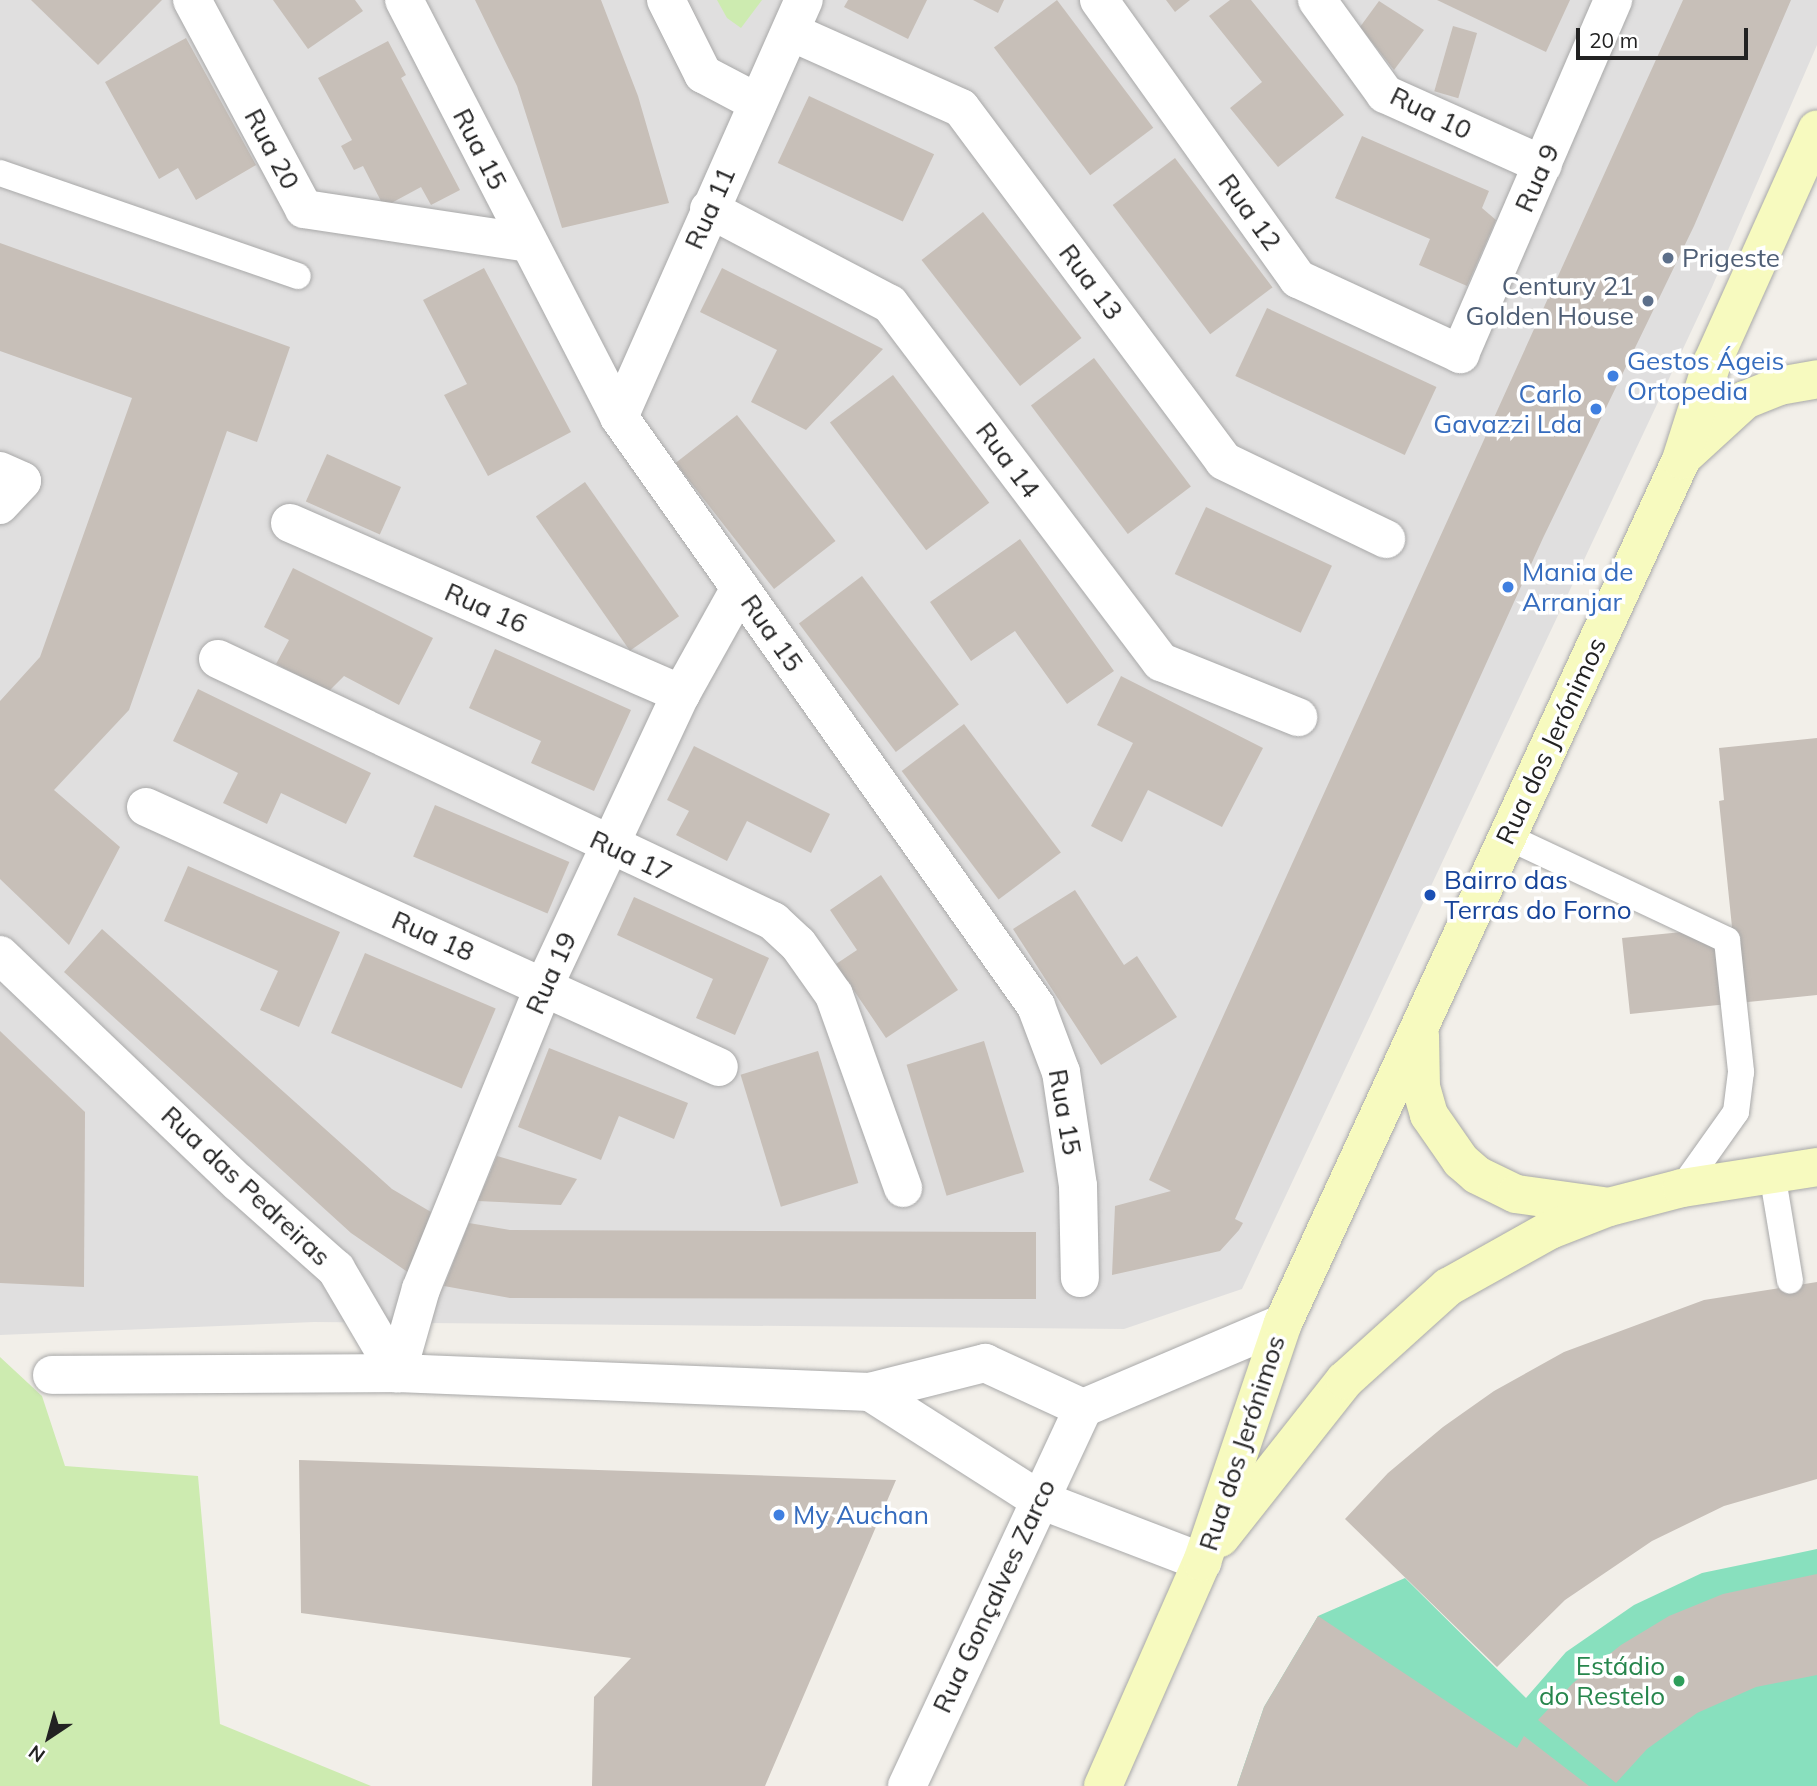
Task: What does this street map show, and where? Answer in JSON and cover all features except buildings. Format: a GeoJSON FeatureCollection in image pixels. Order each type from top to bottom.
{"type":"FeatureCollection","features":[{"type":"Feature","properties":{"kind":"main road","name":"Rua dos Jerónimos"},"geometry":{"type":"LineString","coordinates":[[1202,1562],[1283,1323],[1681,460],[1712,363],[1817,130]]}},
{"type":"Feature","properties":{"kind":"main road","name":"Rua dos Jerónimos"},"geometry":{"type":"LineString","coordinates":[[1681,460],[1745,400],[1779,386],[1817,379]]}},
{"type":"Feature","properties":{"kind":"main road","name":"Rua dos Jerónimos"},"geometry":{"type":"LineString","coordinates":[[1421,1022],[1421,1087],[1429,1115],[1461,1161],[1477,1175],[1517,1194],[1609,1207]]}},
{"type":"Feature","properties":{"kind":"main road","name":"Rua dos Jerónimos"},"geometry":{"type":"LineString","coordinates":[[1202,1562],[1345,1380],[1413,1316],[1495,1258],[1609,1207],[1682,1188],[1817,1167]]}},
{"type":"Feature","properties":{"kind":"main road"},"geometry":{"type":"LineString","coordinates":[[1102,1786],[1202,1562]]}},
{"type":"Feature","properties":{"kind":"street","name":"Rua 20"},"geometry":{"type":"LineString","coordinates":[[192,0],[304,209],[528,243]]}},
{"type":"Feature","properties":{"kind":"street","name":"Rua 15"},"geometry":{"type":"LineString","coordinates":[[404,0],[619,417],[1036,1006],[1061,1072],[1078,1186],[1080,1278]]}},
{"type":"Feature","properties":{"kind":"street"},"geometry":{"type":"LineString","coordinates":[[666,0],[703,74],[758,103]]}},
{"type":"Feature","properties":{"kind":"street","name":"Rua 12"},"geometry":{"type":"LineString","coordinates":[[1099,0],[1298,279],[1460,354]]}},
{"type":"Feature","properties":{"kind":"street","name":"Rua 10"},"geometry":{"type":"LineString","coordinates":[[1317,0],[1385,94],[1543,165]]}},
{"type":"Feature","properties":{"kind":"street","name":"Rua 9"},"geometry":{"type":"LineString","coordinates":[[1460,354],[1613,0]]}},
{"type":"Feature","properties":{"kind":"street","name":"Rua 11"},"geometry":{"type":"LineString","coordinates":[[619,417],[709,209],[798,16]]}},
{"type":"Feature","properties":{"kind":"street","name":"Rua 13"},"geometry":{"type":"LineString","coordinates":[[798,16],[961,108],[1224,461],[1386,539]]}},
{"type":"Feature","properties":{"kind":"street","name":"Rua 14"},"geometry":{"type":"LineString","coordinates":[[709,209],[890,304],[1161,662],[1298,717]]}},
{"type":"Feature","properties":{"kind":"street"},"geometry":{"type":"LineString","coordinates":[[0,471],[22,481],[0,505]]}},
{"type":"Feature","properties":{"kind":"street","name":"Rua 16"},"geometry":{"type":"LineString","coordinates":[[290,523],[681,694]]}},
{"type":"Feature","properties":{"kind":"street","name":"Rua 19"},"geometry":{"type":"LineString","coordinates":[[397,1373],[421,1289],[544,986],[681,694],[740,588]]}},
{"type":"Feature","properties":{"kind":"street","name":"Rua 17"},"geometry":{"type":"LineString","coordinates":[[218,659],[773,921],[798,944],[834,995],[904,1188]]}},
{"type":"Feature","properties":{"kind":"street","name":"Rua 18"},"geometry":{"type":"LineString","coordinates":[[146,807],[719,1067]]}},
{"type":"Feature","properties":{"kind":"street","name":"Rua das Pedreiras"},"geometry":{"type":"LineString","coordinates":[[0,955],[239,1183],[336,1269],[397,1373]]}},
{"type":"Feature","properties":{"kind":"street"},"geometry":{"type":"LineString","coordinates":[[52,1375],[397,1373],[870,1392],[985,1363],[1083,1408],[1283,1323]]}},
{"type":"Feature","properties":{"kind":"street"},"geometry":{"type":"LineString","coordinates":[[870,1392],[1038,1499],[1202,1562]]}},
{"type":"Feature","properties":{"kind":"street","name":"Rua Gonçalves Zarco"},"geometry":{"type":"LineString","coordinates":[[907,1786],[1038,1499],[1083,1408]]}},
{"type":"Feature","properties":{"kind":"lane"},"geometry":{"type":"LineString","coordinates":[[0,173],[298,276]]}},
{"type":"Feature","properties":{"kind":"lane"},"geometry":{"type":"LineString","coordinates":[[1508,836],[1727,940],[1741,1072],[1736,1112],[1682,1188]]}},
{"type":"Feature","properties":{"kind":"lane"},"geometry":{"type":"LineString","coordinates":[[1772,1173],[1790,1281]]}},
{"type":"Feature","properties":{"kind":"shaded area"},"geometry":{"type":"Polygon","coordinates":[[[0,0],[1817,0],[1817,45],[1712,287],[1242,1289],[1124,1329],[314,1322],[0,1335],[0,0]]]}},
{"type":"Feature","properties":{"kind":"green space"},"geometry":{"type":"Polygon","coordinates":[[[717,0],[762,0],[741,28],[727,18],[717,0]]]}},
{"type":"Feature","properties":{"kind":"green space"},"geometry":{"type":"Polygon","coordinates":[[[0,1357],[42,1396],[65,1466],[198,1476],[220,1724],[371,1786],[0,1786],[0,1357]]]}},
{"type":"Feature","properties":{"kind":"green space","name":"Estádio do Restelo"},"geometry":{"type":"Polygon","coordinates":[[[1817,1549],[1817,1786],[1237,1786],[1264,1707],[1318,1616],[1405,1578],[1526,1698],[1566,1652],[1634,1605],[1702,1573],[1817,1549]]]}},
{"type":"Feature","properties":{"kind":"place","name":"Prigeste"},"geometry":{"type":"Point","coordinates":[1668,258]}},
{"type":"Feature","properties":{"kind":"place","name":"Century 21 Golden House"},"geometry":{"type":"Point","coordinates":[1648,301]}},
{"type":"Feature","properties":{"kind":"place","name":"Gestos Ágeis Ortopedia"},"geometry":{"type":"Point","coordinates":[1613,376]}},
{"type":"Feature","properties":{"kind":"place","name":"Carlo Gavazzi Lda"},"geometry":{"type":"Point","coordinates":[1596,409]}},
{"type":"Feature","properties":{"kind":"place","name":"Mania de Arranjar"},"geometry":{"type":"Point","coordinates":[1508,587]}},
{"type":"Feature","properties":{"kind":"place","name":"Bairro das Terras do Forno"},"geometry":{"type":"Point","coordinates":[1430,895]}},
{"type":"Feature","properties":{"kind":"place","name":"My Auchan"},"geometry":{"type":"Point","coordinates":[779,1515]}},
{"type":"Feature","properties":{"kind":"place","name":"Estádio do Restelo"},"geometry":{"type":"Point","coordinates":[1679,1681]}}]}
